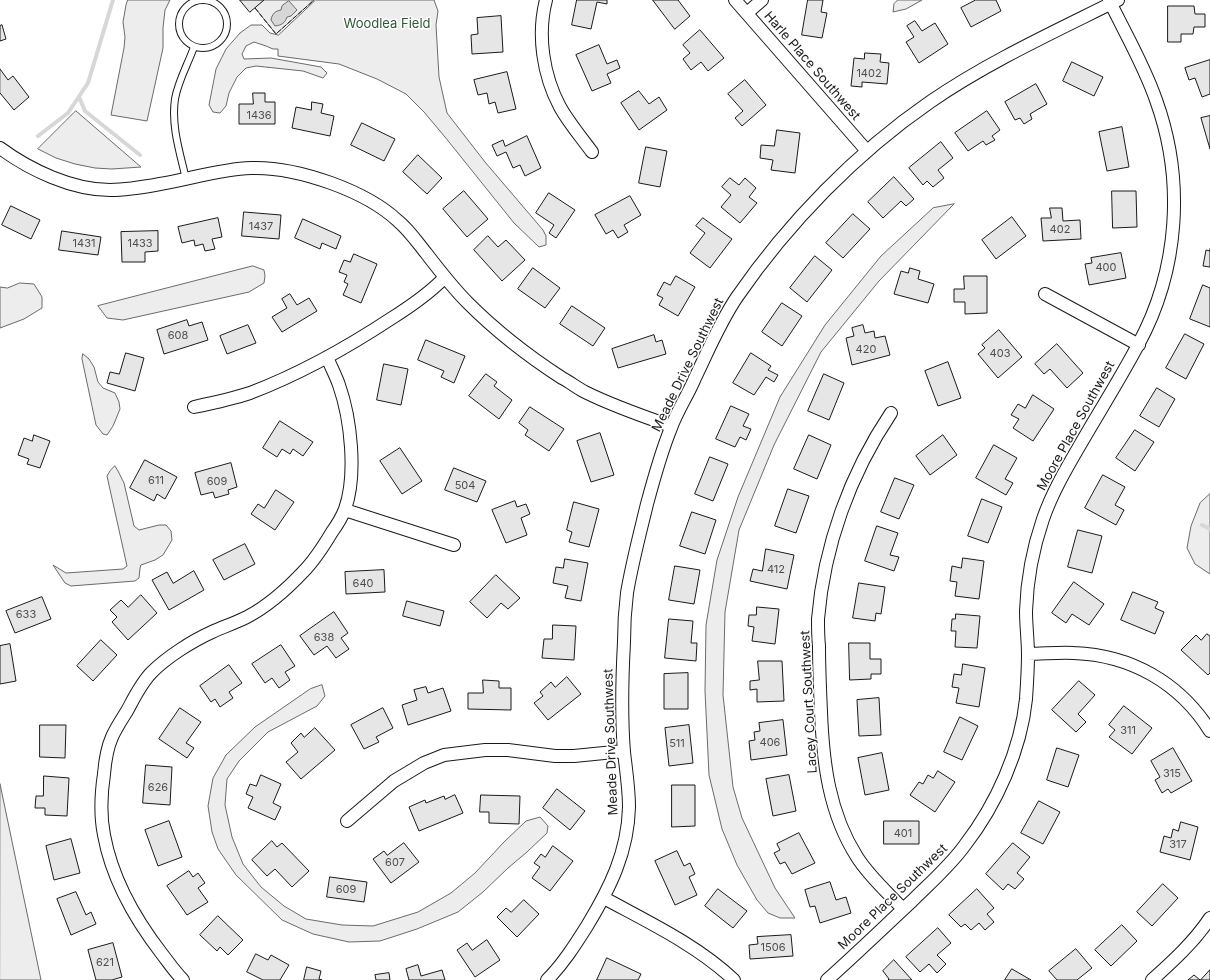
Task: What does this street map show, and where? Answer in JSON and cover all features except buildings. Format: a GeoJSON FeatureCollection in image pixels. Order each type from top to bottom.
{"type":"FeatureCollection","features":[{"type":"Feature","properties":{"kind":"street"},"geometry":{"type":"LineString","coordinates":[[546,0],[542,28],[545,68],[560,107],[592,152]]}},
{"type":"Feature","properties":{"kind":"street","name":"Harle Place Southwest"},"geometry":{"type":"LineString","coordinates":[[735,0],[867,151]]}},
{"type":"Feature","properties":{"kind":"street"},"geometry":{"type":"LineString","coordinates":[[747,13],[762,0]]}},
{"type":"Feature","properties":{"kind":"street","name":"Meade Drive Southwest"},"geometry":{"type":"LineString","coordinates":[[547,980],[559,968],[573,948],[604,898],[622,856],[627,834],[629,805],[622,709],[622,681],[627,593],[643,520],[655,475],[671,426],[713,341],[736,300],[764,260],[789,229],[844,172],[867,151],[932,101],[964,81],[1004,57],[1113,1]]}},
{"type":"Feature","properties":{"kind":"street","name":"Moore Place Southwest"},"geometry":{"type":"LineString","coordinates":[[827,980],[945,869],[965,845],[998,794],[1010,764],[1020,732],[1025,704],[1028,672],[1026,612],[1029,577],[1034,548],[1043,519],[1054,492],[1068,465],[1139,345],[1152,318],[1162,288],[1170,258],[1174,226],[1172,164],[1165,127],[1156,98],[1113,1]]}},
{"type":"Feature","properties":{"kind":"street"},"geometry":{"type":"LineString","coordinates":[[0,148],[13,157],[67,183],[90,188],[110,190],[137,188],[230,170],[252,168],[274,169],[298,173],[330,183],[360,196],[386,211],[398,220],[445,277],[473,308],[543,366],[588,393],[621,408],[671,426]]}},
{"type":"Feature","properties":{"kind":"street"},"geometry":{"type":"LineString","coordinates":[[194,407],[249,393],[273,384],[327,357],[399,314],[436,286],[445,277]]}},
{"type":"Feature","properties":{"kind":"street"},"geometry":{"type":"LineString","coordinates":[[1044,294],[1139,345]]}},
{"type":"Feature","properties":{"kind":"street"},"geometry":{"type":"LineString","coordinates":[[176,977],[136,918],[125,897],[110,857],[104,834],[101,792],[111,738],[136,694],[151,673],[166,660],[188,645],[210,633],[247,617],[280,595],[318,556],[345,510],[350,485],[352,460],[348,423],[339,384],[327,357]]}},
{"type":"Feature","properties":{"kind":"street","name":"Lacey Court Southwest"},"geometry":{"type":"LineString","coordinates":[[891,413],[876,435],[857,470],[842,510],[831,547],[822,582],[818,620],[819,676],[823,751],[828,784],[835,811],[845,835],[857,857],[870,874],[903,909]]}},
{"type":"Feature","properties":{"kind":"street"},"geometry":{"type":"LineString","coordinates":[[345,510],[454,545]]}},
{"type":"Feature","properties":{"kind":"street"},"geometry":{"type":"LineString","coordinates":[[1028,654],[1075,653],[1114,659],[1133,665],[1151,674],[1190,704],[1210,731]]}},
{"type":"Feature","properties":{"kind":"street"},"geometry":{"type":"LineString","coordinates":[[347,821],[394,781],[424,763],[444,755],[485,750],[508,750],[561,756],[624,751]]}},
{"type":"Feature","properties":{"kind":"street"},"geometry":{"type":"LineString","coordinates":[[604,898],[664,930],[708,959],[734,980]]}},
{"type":"Feature","properties":{"kind":"street"},"geometry":{"type":"LineString","coordinates":[[1152,980],[1200,933],[1210,918]]}},
{"type":"Feature","properties":{"kind":"lane"},"geometry":{"type":"LineString","coordinates":[[208,0],[220,7],[226,16],[228,27],[224,38],[215,46],[202,49],[194,47],[183,39],[180,31],[179,20],[186,7],[197,1],[208,0]]}},
{"type":"Feature","properties":{"kind":"lane"},"geometry":{"type":"LineString","coordinates":[[186,179],[176,133],[174,115],[180,82],[194,47]]}},
{"type":"Feature","properties":{"kind":"shaded area"},"geometry":{"type":"Polygon","coordinates":[[[128,0],[170,0],[165,10],[163,48],[147,121],[111,115],[124,48],[125,37],[123,22],[128,0]]]}},
{"type":"Feature","properties":{"kind":"shaded area"},"geometry":{"type":"Polygon","coordinates":[[[264,0],[314,0],[276,34],[255,8],[264,0]]]}},
{"type":"Feature","properties":{"kind":"shaded area"},"geometry":{"type":"Polygon","coordinates":[[[316,0],[434,0],[438,11],[436,25],[439,77],[447,113],[485,162],[543,230],[546,236],[546,245],[539,247],[514,223],[445,137],[424,112],[406,94],[377,79],[339,64],[278,56],[278,49],[273,49],[254,42],[246,46],[242,54],[244,59],[271,58],[321,67],[327,73],[323,78],[303,71],[256,66],[246,68],[237,77],[229,93],[226,106],[220,113],[213,112],[209,105],[216,69],[226,49],[240,33],[251,25],[262,25],[270,33],[278,35],[316,0]]]}},
{"type":"Feature","properties":{"kind":"shaded area"},"geometry":{"type":"Polygon","coordinates":[[[898,0],[922,0],[906,9],[893,12],[894,4],[898,0]]]}},
{"type":"Feature","properties":{"kind":"shaded area"},"geometry":{"type":"Polygon","coordinates":[[[289,1],[297,10],[291,16],[287,17],[283,23],[275,26],[271,20],[273,14],[281,10],[282,6],[289,1]]]}},
{"type":"Feature","properties":{"kind":"shaded area"},"geometry":{"type":"Polygon","coordinates":[[[76,111],[141,167],[112,169],[95,168],[56,158],[38,149],[76,111]]]}},
{"type":"Feature","properties":{"kind":"shaded area"},"geometry":{"type":"Polygon","coordinates":[[[954,204],[879,281],[821,352],[774,445],[739,530],[725,612],[723,695],[733,787],[742,818],[775,888],[795,918],[780,918],[768,913],[757,900],[737,865],[722,829],[709,775],[705,691],[706,625],[717,560],[738,497],[780,397],[825,325],[881,256],[933,208],[954,204]]]}},
{"type":"Feature","properties":{"kind":"shaded area"},"geometry":{"type":"Polygon","coordinates":[[[253,266],[264,270],[264,283],[249,292],[123,320],[107,318],[98,306],[253,266]]]}},
{"type":"Feature","properties":{"kind":"shaded area"},"geometry":{"type":"Polygon","coordinates":[[[20,283],[34,284],[42,297],[42,308],[24,319],[0,328],[0,287],[7,288],[20,283]]]}},
{"type":"Feature","properties":{"kind":"shaded area"},"geometry":{"type":"Polygon","coordinates":[[[83,354],[89,359],[94,367],[98,382],[103,388],[115,393],[119,402],[120,409],[113,426],[107,435],[103,434],[96,425],[82,359],[83,354]]]}},
{"type":"Feature","properties":{"kind":"shaded area"},"geometry":{"type":"Polygon","coordinates":[[[115,466],[124,483],[134,526],[139,530],[159,525],[166,525],[171,531],[172,540],[163,555],[155,560],[141,565],[139,578],[135,581],[71,586],[65,583],[53,565],[66,573],[123,569],[127,566],[107,476],[115,466]]]}},
{"type":"Feature","properties":{"kind":"shaded area"},"geometry":{"type":"Polygon","coordinates":[[[1210,494],[1210,574],[1195,564],[1187,548],[1191,526],[1200,503],[1210,494]]]}},
{"type":"Feature","properties":{"kind":"shaded area"},"geometry":{"type":"Polygon","coordinates":[[[322,685],[325,696],[317,706],[268,732],[239,761],[227,779],[225,805],[232,837],[243,864],[261,887],[284,906],[306,919],[342,925],[373,926],[418,912],[451,893],[475,873],[526,821],[540,817],[548,826],[547,833],[483,892],[458,912],[417,929],[380,941],[349,942],[313,934],[282,920],[236,875],[218,849],[212,832],[208,806],[213,778],[226,755],[255,727],[310,689],[322,685]]]}},
{"type":"Feature","properties":{"kind":"shaded area"},"geometry":{"type":"Polygon","coordinates":[[[0,784],[41,980],[0,980],[0,784]]]}},
{"type":"Feature","properties":{"kind":"waterway"},"geometry":{"type":"LineString","coordinates":[[38,136],[68,113],[88,83],[113,0]]}},
{"type":"Feature","properties":{"kind":"waterway"},"geometry":{"type":"LineString","coordinates":[[79,97],[85,111],[140,155]]}},
{"type":"Feature","properties":{"kind":"waterway"},"geometry":{"type":"LineString","coordinates":[[1202,525],[1210,529]]}},
{"type":"Feature","properties":{"kind":"fence"},"geometry":{"type":"LineString","coordinates":[[255,8],[276,34],[314,0]]}},
{"type":"Feature","properties":{"kind":"park label","name":"Woodlea Field"},"geometry":{"type":"Point","coordinates":[387,24]}}]}
